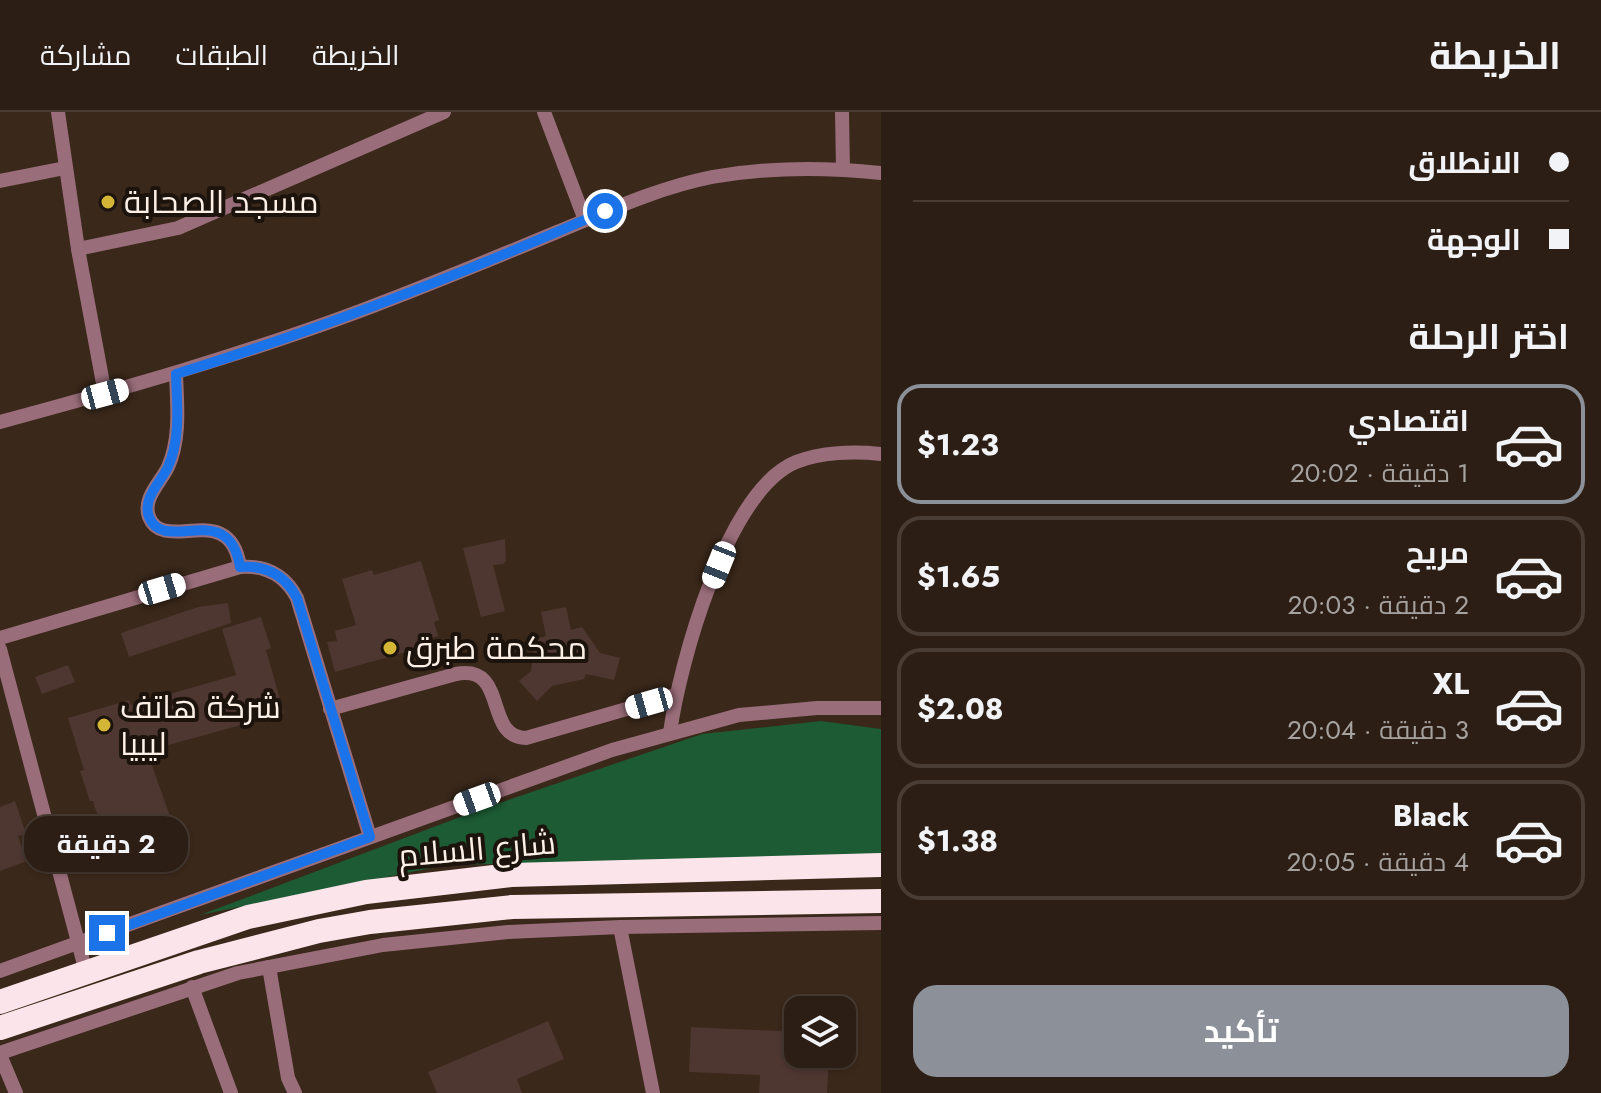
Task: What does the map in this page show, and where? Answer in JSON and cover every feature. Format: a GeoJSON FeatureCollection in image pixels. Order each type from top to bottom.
{"type":"FeatureCollection","features":[{"type":"Feature","properties":{"kind":"highway","name":"شارع السلام"},"geometry":{"type":"LineString","coordinates":[[0,1002],[248,917],[309,902],[431,883],[511,875],[881,865]]}},
{"type":"Feature","properties":{"kind":"highway","name":"شارع السلام"},"geometry":{"type":"LineString","coordinates":[[0,1028],[199,962],[319,931],[370,922],[512,907],[881,901]]}},
{"type":"Feature","properties":{"kind":"street"},"geometry":{"type":"LineString","coordinates":[[59,112],[78,249],[105,394]]}},
{"type":"Feature","properties":{"kind":"street"},"geometry":{"type":"LineString","coordinates":[[78,249],[178,228],[444,112]]}},
{"type":"Feature","properties":{"kind":"street"},"geometry":{"type":"LineString","coordinates":[[544,112],[585,220]]}},
{"type":"Feature","properties":{"kind":"street"},"geometry":{"type":"LineString","coordinates":[[842,112],[843,169]]}},
{"type":"Feature","properties":{"kind":"street"},"geometry":{"type":"LineString","coordinates":[[0,181],[65,168]]}},
{"type":"Feature","properties":{"kind":"street"},"geometry":{"type":"LineString","coordinates":[[0,422],[176,374],[285,339],[667,188],[754,171],[843,169],[881,173]]}},
{"type":"Feature","properties":{"kind":"street"},"geometry":{"type":"LineString","coordinates":[[176,374],[177,420],[173,449],[168,468],[150,496],[147,506],[149,517],[155,526],[163,530],[216,530],[233,545],[240,567]]}},
{"type":"Feature","properties":{"kind":"street"},"geometry":{"type":"LineString","coordinates":[[670,733],[675,695],[696,627],[739,520],[757,493],[795,462],[835,454],[881,454]]}},
{"type":"Feature","properties":{"kind":"street"},"geometry":{"type":"LineString","coordinates":[[0,638],[240,567],[265,568],[275,573],[292,588],[297,598],[370,837]]}},
{"type":"Feature","properties":{"kind":"street"},"geometry":{"type":"LineString","coordinates":[[0,649],[86,972]]}},
{"type":"Feature","properties":{"kind":"street"},"geometry":{"type":"LineString","coordinates":[[330,709],[469,673],[489,685],[504,728],[512,735],[526,738],[675,695]]}},
{"type":"Feature","properties":{"kind":"street"},"geometry":{"type":"LineString","coordinates":[[0,971],[612,750],[739,715],[817,708],[881,708]]}},
{"type":"Feature","properties":{"kind":"street"},"geometry":{"type":"LineString","coordinates":[[16,1093],[0,1054],[192,987],[269,967],[383,945],[508,932],[881,923]]}},
{"type":"Feature","properties":{"kind":"street"},"geometry":{"type":"LineString","coordinates":[[620,927],[653,1093]]}},
{"type":"Feature","properties":{"kind":"street"},"geometry":{"type":"LineString","coordinates":[[269,967],[288,1078],[295,1093]]}},
{"type":"Feature","properties":{"kind":"street"},"geometry":{"type":"LineString","coordinates":[[192,987],[231,1093]]}},
{"type":"Feature","properties":{"kind":"green space"},"geometry":{"type":"Polygon","coordinates":[[[821,721],[881,729],[881,857],[446,865],[200,915],[476,811],[702,734],[821,721]]]}},
{"type":"Feature","properties":{"kind":"building"},"geometry":{"type":"Polygon","coordinates":[[[505,539],[506,561],[493,565],[505,611],[481,617],[463,548],[505,539]]]}},
{"type":"Feature","properties":{"kind":"building"},"geometry":{"type":"Polygon","coordinates":[[[421,561],[439,620],[434,622],[438,636],[418,642],[420,648],[335,672],[327,642],[337,641],[335,631],[356,625],[342,579],[372,570],[374,575],[421,561]]]}},
{"type":"Feature","properties":{"kind":"building"},"geometry":{"type":"Polygon","coordinates":[[[228,603],[231,623],[129,657],[121,633],[198,607],[228,603]]]}},
{"type":"Feature","properties":{"kind":"building"},"geometry":{"type":"Polygon","coordinates":[[[566,607],[571,630],[582,627],[600,653],[620,658],[614,680],[586,674],[584,679],[552,686],[537,701],[519,681],[531,671],[535,639],[546,636],[541,612],[566,607]]]}},
{"type":"Feature","properties":{"kind":"building"},"geometry":{"type":"Polygon","coordinates":[[[261,617],[271,648],[266,650],[284,713],[147,751],[179,842],[113,863],[80,771],[84,770],[68,718],[129,700],[131,705],[236,675],[222,629],[261,617]]]}},
{"type":"Feature","properties":{"kind":"building"},"geometry":{"type":"Polygon","coordinates":[[[68,665],[75,682],[42,694],[35,677],[68,665]]]}},
{"type":"Feature","properties":{"kind":"building"},"geometry":{"type":"Polygon","coordinates":[[[15,801],[26,834],[18,836],[27,861],[0,871],[0,807],[15,801]]]}},
{"type":"Feature","properties":{"kind":"building"},"geometry":{"type":"Polygon","coordinates":[[[548,1021],[564,1059],[517,1079],[522,1093],[437,1093],[428,1072],[548,1021]]]}},
{"type":"Feature","properties":{"kind":"building"},"geometry":{"type":"Polygon","coordinates":[[[691,1027],[784,1031],[784,1068],[828,1068],[827,1093],[759,1093],[760,1075],[689,1072],[691,1027]]]}},
{"type":"Feature","properties":{"kind":"place","name":"مسجد الصحابة"},"geometry":{"type":"Point","coordinates":[108,202]}},
{"type":"Feature","properties":{"kind":"place","name":"محكمة طبرق"},"geometry":{"type":"Point","coordinates":[390,648]}},
{"type":"Feature","properties":{"kind":"place","name":"شركة هاتف ليبيا"},"geometry":{"type":"Point","coordinates":[104,725]}},
{"type":"Feature","properties":{"kind":"route"},"geometry":{"type":"LineString","coordinates":[[107,933],[370,837],[292,588],[265,568],[240,567],[233,545],[216,530],[173,532],[155,526],[149,517],[147,506],[150,496],[168,468],[176,435],[176,374],[285,339],[432,284],[605,211]]}}]}
